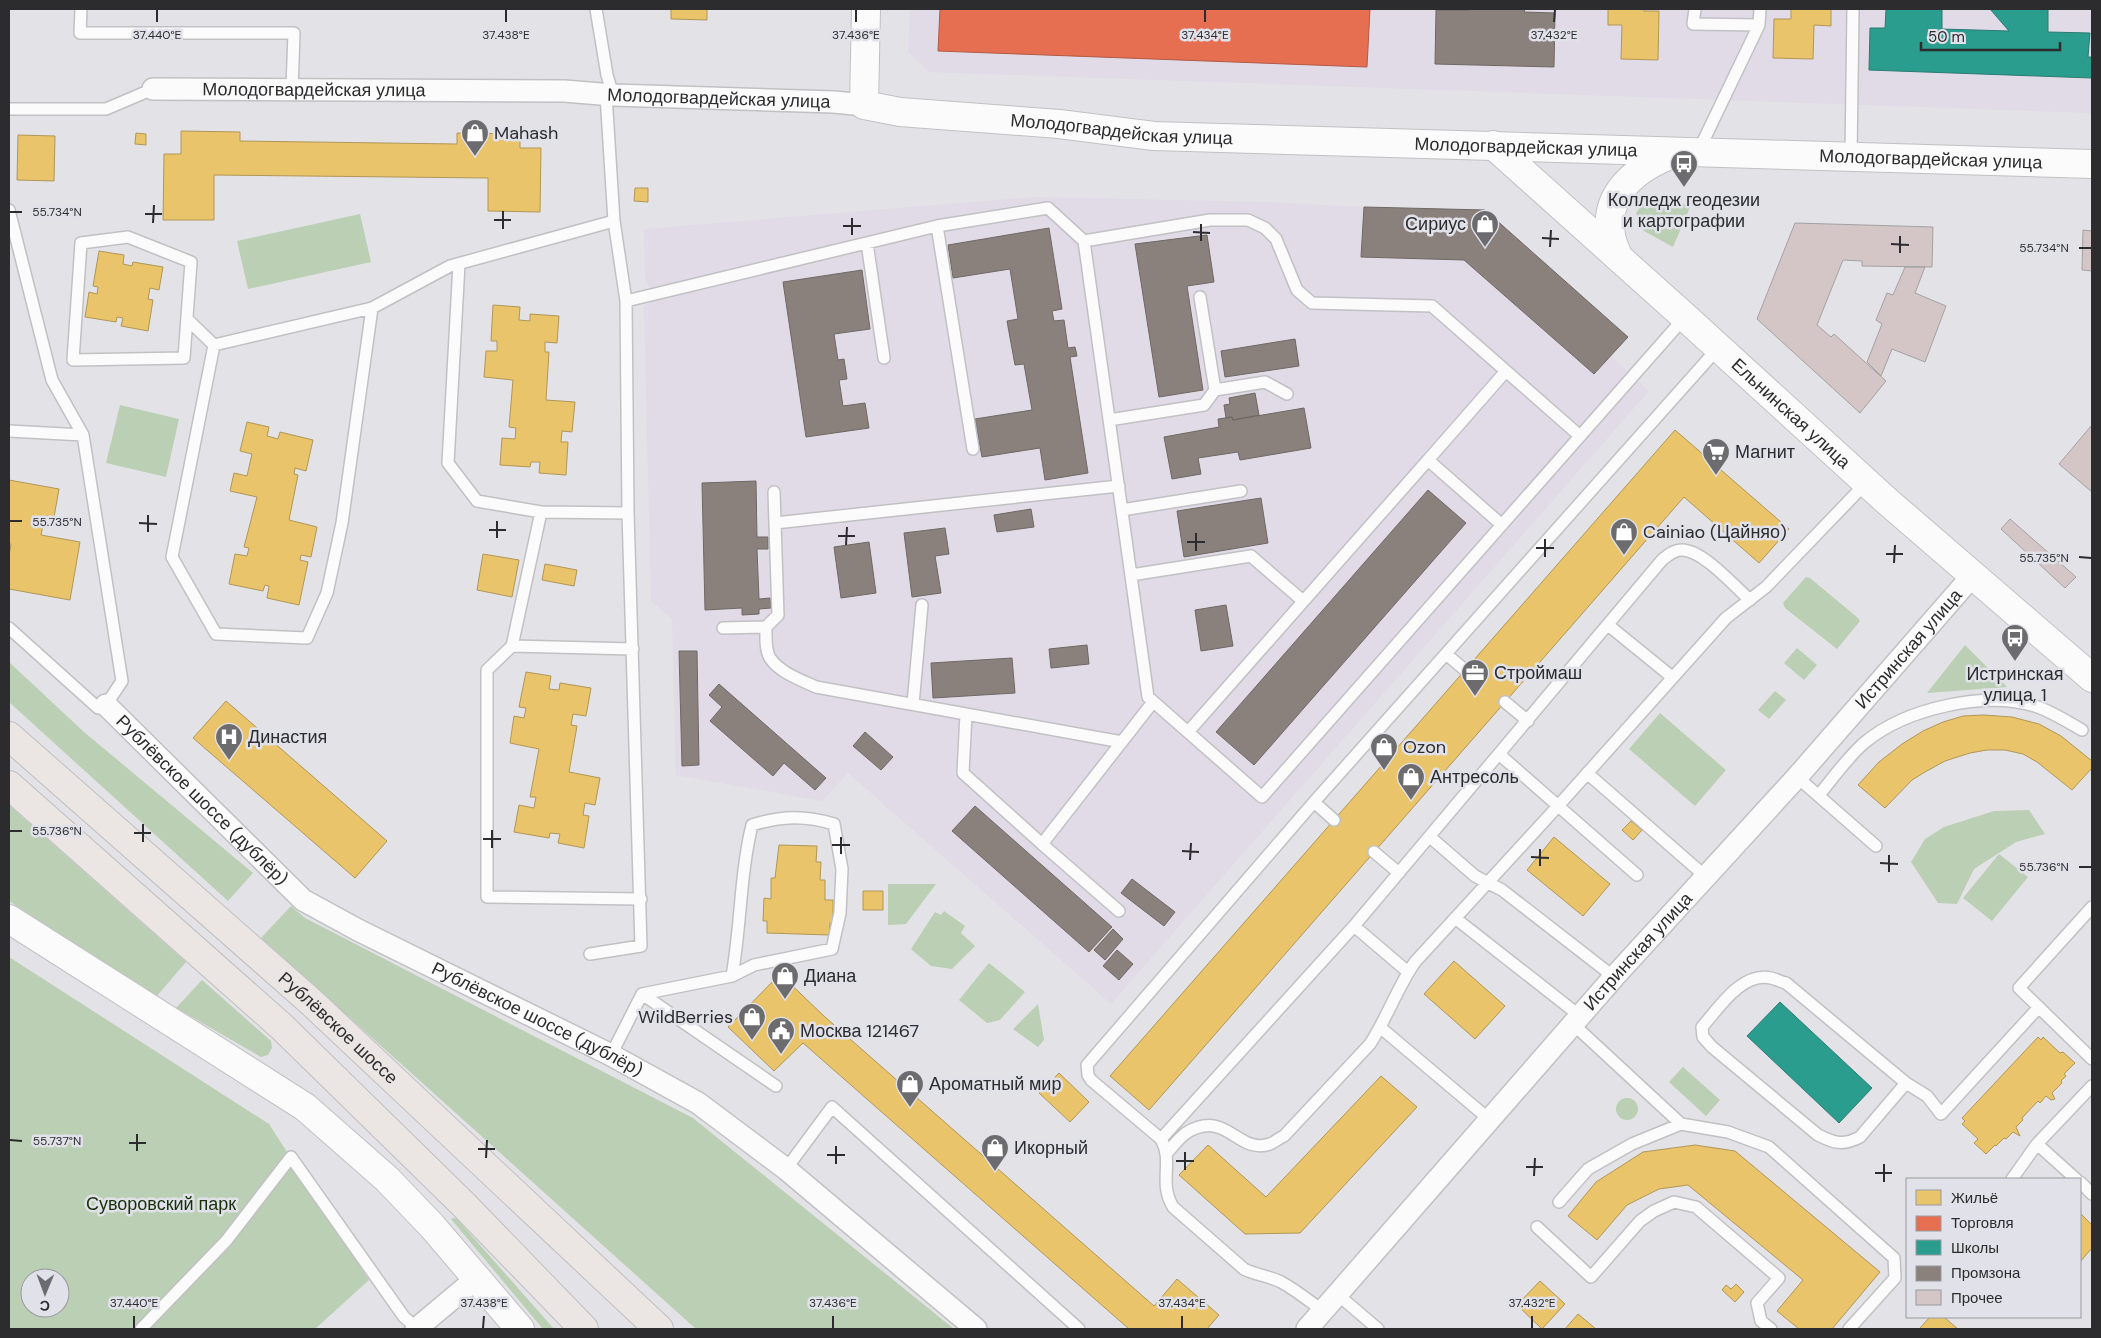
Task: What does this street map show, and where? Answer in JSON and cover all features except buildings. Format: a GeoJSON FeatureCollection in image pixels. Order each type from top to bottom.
{"type":"FeatureCollection","features":[{"type":"Feature","properties":{"kind":"main road","name":"Рублёвское шоссе"},"geometry":{"type":"LineString","coordinates":[[9,736],[310,1001],[659,1329]]}},
{"type":"Feature","properties":{"kind":"main road"},"geometry":{"type":"LineString","coordinates":[[9,784],[282,1026],[463,1204],[584,1329]]}},
{"type":"Feature","properties":{"kind":"street"},"geometry":{"type":"LineString","coordinates":[[864,105],[866,9]]}},
{"type":"Feature","properties":{"kind":"street","name":"Молодогвардейская улица"},"geometry":{"type":"LineString","coordinates":[[152,89],[564,91],[610,95],[834,102],[864,105],[900,112],[1059,124],[1154,136],[2092,164]]}},
{"type":"Feature","properties":{"kind":"street","name":"Ельнинская улица"},"geometry":{"type":"LineString","coordinates":[[1493,145],[1867,482],[2092,678]]}},
{"type":"Feature","properties":{"kind":"street"},"geometry":{"type":"LineString","coordinates":[[1618,257],[1611,235],[1610,216],[1614,201],[1621,188],[1653,161],[1687,153]]}},
{"type":"Feature","properties":{"kind":"street","name":"Истринская улица"},"geometry":{"type":"LineString","coordinates":[[1307,1329],[1576,1020],[1797,777],[1972,575]]}},
{"type":"Feature","properties":{"kind":"street","name":"Рублёвское шоссе (дублёр)"},"geometry":{"type":"LineString","coordinates":[[106,705],[304,900],[367,934],[611,1055],[698,1103],[786,1170],[976,1329]]}},
{"type":"Feature","properties":{"kind":"street"},"geometry":{"type":"LineString","coordinates":[[9,920],[305,1107],[388,1179],[432,1226],[520,1329]]}},
{"type":"Feature","properties":{"kind":"street"},"geometry":{"type":"LineString","coordinates":[[417,1329],[477,1278]]}},
{"type":"Feature","properties":{"kind":"lane"},"geometry":{"type":"LineString","coordinates":[[81,9],[80,33],[294,33],[292,89]]}},
{"type":"Feature","properties":{"kind":"lane"},"geometry":{"type":"LineString","coordinates":[[590,954],[641,946],[628,513],[626,301],[614,221],[610,95],[596,9]]}},
{"type":"Feature","properties":{"kind":"lane"},"geometry":{"type":"LineString","coordinates":[[1695,9],[1693,24],[1759,25]]}},
{"type":"Feature","properties":{"kind":"lane"},"geometry":{"type":"LineString","coordinates":[[1687,153],[1759,25],[1760,9]]}},
{"type":"Feature","properties":{"kind":"lane"},"geometry":{"type":"LineString","coordinates":[[1851,157],[1853,9]]}},
{"type":"Feature","properties":{"kind":"lane"},"geometry":{"type":"LineString","coordinates":[[9,109],[106,109],[152,89]]}},
{"type":"Feature","properties":{"kind":"lane"},"geometry":{"type":"LineString","coordinates":[[626,301],[937,226],[1048,208],[1084,240],[1148,697],[1262,797],[1685,317]]}},
{"type":"Feature","properties":{"kind":"lane"},"geometry":{"type":"LineString","coordinates":[[9,210],[52,380],[82,436],[122,681],[106,705],[98,708],[9,628]]}},
{"type":"Feature","properties":{"kind":"lane"},"geometry":{"type":"LineString","coordinates":[[1084,240],[1210,220],[1248,220],[1266,228],[1276,239],[1297,290],[1312,303],[1432,306],[1580,436]]}},
{"type":"Feature","properties":{"kind":"lane"},"geometry":{"type":"LineString","coordinates":[[214,345],[372,308],[450,266],[614,221]]}},
{"type":"Feature","properties":{"kind":"lane"},"geometry":{"type":"LineString","coordinates":[[937,226],[973,449]]}},
{"type":"Feature","properties":{"kind":"lane"},"geometry":{"type":"LineString","coordinates":[[128,237],[191,262],[187,319],[184,358],[73,360],[81,243],[128,237]]}},
{"type":"Feature","properties":{"kind":"lane"},"geometry":{"type":"LineString","coordinates":[[867,243],[884,358]]}},
{"type":"Feature","properties":{"kind":"lane"},"geometry":{"type":"LineString","coordinates":[[459,264],[448,463],[477,501],[541,512],[628,513]]}},
{"type":"Feature","properties":{"kind":"lane"},"geometry":{"type":"LineString","coordinates":[[1200,297],[1215,390]]}},
{"type":"Feature","properties":{"kind":"lane"},"geometry":{"type":"LineString","coordinates":[[214,345],[172,556],[216,634],[307,638],[327,593],[342,523],[372,308]]}},
{"type":"Feature","properties":{"kind":"lane"},"geometry":{"type":"LineString","coordinates":[[187,319],[214,345]]}},
{"type":"Feature","properties":{"kind":"lane"},"geometry":{"type":"LineString","coordinates":[[1323,1311],[1279,1281],[1244,1269],[1173,1207],[1167,1197],[1165,1185],[1166,1153],[1161,1139],[1092,1080],[1088,1075],[1087,1065],[1314,802],[1719,347]]}},
{"type":"Feature","properties":{"kind":"lane"},"geometry":{"type":"LineString","coordinates":[[1188,732],[1506,371]]}},
{"type":"Feature","properties":{"kind":"lane"},"geometry":{"type":"LineString","coordinates":[[1109,420],[1204,405],[1215,390],[1264,382],[1287,394]]}},
{"type":"Feature","properties":{"kind":"lane"},"geometry":{"type":"LineString","coordinates":[[9,431],[82,436]]}},
{"type":"Feature","properties":{"kind":"lane"},"geometry":{"type":"LineString","coordinates":[[1428,460],[1502,525]]}},
{"type":"Feature","properties":{"kind":"lane"},"geometry":{"type":"LineString","coordinates":[[1166,1153],[1184,1134],[1198,1127],[1208,1125],[1228,1130],[1247,1144],[1259,1146],[1271,1144],[1284,1136],[1370,1044],[1381,1028],[1408,972],[1455,918],[1726,618],[1766,587],[1867,482]]}},
{"type":"Feature","properties":{"kind":"lane"},"geometry":{"type":"LineString","coordinates":[[775,523],[1119,486]]}},
{"type":"Feature","properties":{"kind":"lane"},"geometry":{"type":"LineString","coordinates":[[1122,510],[1241,491]]}},
{"type":"Feature","properties":{"kind":"lane"},"geometry":{"type":"LineString","coordinates":[[723,628],[766,627],[778,615],[774,492]]}},
{"type":"Feature","properties":{"kind":"lane"},"geometry":{"type":"LineString","coordinates":[[541,512],[512,646],[486,670],[487,897],[641,899]]}},
{"type":"Feature","properties":{"kind":"lane"},"geometry":{"type":"LineString","coordinates":[[1161,1139],[1354,926],[1500,755],[1662,560],[1671,553],[1682,550],[1693,552],[1702,557],[1750,600]]}},
{"type":"Feature","properties":{"kind":"lane"},"geometry":{"type":"LineString","coordinates":[[1131,574],[1251,556],[1303,601]]}},
{"type":"Feature","properties":{"kind":"lane"},"geometry":{"type":"LineString","coordinates":[[913,704],[922,605]]}},
{"type":"Feature","properties":{"kind":"lane"},"geometry":{"type":"LineString","coordinates":[[1608,625],[1672,676]]}},
{"type":"Feature","properties":{"kind":"lane"},"geometry":{"type":"LineString","coordinates":[[766,627],[766,644],[770,658],[786,673],[816,687],[1122,742]]}},
{"type":"Feature","properties":{"kind":"lane"},"geometry":{"type":"LineString","coordinates":[[512,646],[632,649]]}},
{"type":"Feature","properties":{"kind":"lane"},"geometry":{"type":"LineString","coordinates":[[1446,654],[1465,670]]}},
{"type":"Feature","properties":{"kind":"lane"},"geometry":{"type":"LineString","coordinates":[[1042,844],[1153,702]]}},
{"type":"Feature","properties":{"kind":"lane"},"geometry":{"type":"LineString","coordinates":[[1505,702],[1528,721]]}},
{"type":"Feature","properties":{"kind":"lane"},"geometry":{"type":"LineString","coordinates":[[1819,795],[1865,742],[1889,727],[1936,707],[1982,702],[2012,703],[2038,707],[2082,730]]}},
{"type":"Feature","properties":{"kind":"lane"},"geometry":{"type":"LineString","coordinates":[[966,714],[963,774],[1118,911]]}},
{"type":"Feature","properties":{"kind":"lane"},"geometry":{"type":"LineString","coordinates":[[1500,755],[1638,875]]}},
{"type":"Feature","properties":{"kind":"lane"},"geometry":{"type":"LineString","coordinates":[[1587,773],[1705,876]]}},
{"type":"Feature","properties":{"kind":"lane"},"geometry":{"type":"LineString","coordinates":[[1797,777],[1876,846]]}},
{"type":"Feature","properties":{"kind":"lane"},"geometry":{"type":"LineString","coordinates":[[1314,802],[1334,820]]}},
{"type":"Feature","properties":{"kind":"lane"},"geometry":{"type":"LineString","coordinates":[[642,994],[732,976],[754,965],[832,949],[840,912],[842,869],[834,824],[814,818],[793,816],[772,819],[752,825],[744,857],[738,942],[732,976]]}},
{"type":"Feature","properties":{"kind":"lane"},"geometry":{"type":"LineString","coordinates":[[1430,837],[1475,876],[1502,890],[1614,977]]}},
{"type":"Feature","properties":{"kind":"lane"},"geometry":{"type":"LineString","coordinates":[[1374,852],[1399,873]]}},
{"type":"Feature","properties":{"kind":"lane"},"geometry":{"type":"LineString","coordinates":[[2092,908],[2020,988],[2092,1059]]}},
{"type":"Feature","properties":{"kind":"lane"},"geometry":{"type":"LineString","coordinates":[[1455,918],[1576,1020],[1681,1124]]}},
{"type":"Feature","properties":{"kind":"lane"},"geometry":{"type":"LineString","coordinates":[[1354,926],[1408,972]]}},
{"type":"Feature","properties":{"kind":"lane"},"geometry":{"type":"LineString","coordinates":[[1906,1083],[1860,1137],[1849,1142],[1834,1143],[1818,1134],[1712,1047],[1703,1037],[1702,1027],[1742,984],[1756,978],[1770,977],[1786,984],[1906,1083],[1927,1096],[1941,1114],[2039,1007]]}},
{"type":"Feature","properties":{"kind":"lane"},"geometry":{"type":"LineString","coordinates":[[611,1055],[642,994]]}},
{"type":"Feature","properties":{"kind":"lane"},"geometry":{"type":"LineString","coordinates":[[642,994],[776,1086]]}},
{"type":"Feature","properties":{"kind":"lane"},"geometry":{"type":"LineString","coordinates":[[1381,1028],[1490,1120]]}},
{"type":"Feature","properties":{"kind":"lane"},"geometry":{"type":"LineString","coordinates":[[2013,1178],[2037,1144],[2092,1086]]}},
{"type":"Feature","properties":{"kind":"lane"},"geometry":{"type":"LineString","coordinates":[[786,1170],[832,1107],[1080,1329]]}},
{"type":"Feature","properties":{"kind":"lane"},"geometry":{"type":"LineString","coordinates":[[1559,1202],[1588,1169],[1632,1144],[1681,1124],[1728,1132],[1769,1147],[1894,1258],[1895,1278],[1848,1329]]}},
{"type":"Feature","properties":{"kind":"lane"},"geometry":{"type":"LineString","coordinates":[[2037,1144],[2075,1178]]}},
{"type":"Feature","properties":{"kind":"lane"},"geometry":{"type":"LineString","coordinates":[[141,1329],[226,1241],[291,1157],[404,1317],[417,1329]]}},
{"type":"Feature","properties":{"kind":"lane"},"geometry":{"type":"LineString","coordinates":[[2081,1183],[2092,1194]]}},
{"type":"Feature","properties":{"kind":"lane"},"geometry":{"type":"LineString","coordinates":[[1537,1227],[1591,1277],[1640,1221],[1647,1216],[1674,1202],[1696,1207],[1779,1278],[1757,1303],[1761,1321],[1771,1329]]}},
{"type":"Feature","properties":{"kind":"lane"},"geometry":{"type":"LineString","coordinates":[[1336,1294],[1378,1329]]}},
{"type":"Feature","properties":{"kind":"shaded area"},"geometry":{"type":"Polygon","coordinates":[[[910,9],[2092,9],[2092,113],[929,72],[908,52],[910,9]]]}},
{"type":"Feature","properties":{"kind":"shaded area"},"geometry":{"type":"Polygon","coordinates":[[[1034,197],[1264,202],[1485,210],[1611,356],[1649,391],[1111,1004],[848,773],[822,801],[676,775],[672,619],[651,601],[644,306],[650,302],[650,287],[645,279],[644,229],[1034,197]]]}},
{"type":"Feature","properties":{"kind":"green space"},"geometry":{"type":"Polygon","coordinates":[[[1645,199],[1691,205],[1673,247],[1644,231],[1636,213],[1645,199]]]}},
{"type":"Feature","properties":{"kind":"green space"},"geometry":{"type":"Polygon","coordinates":[[[360,214],[371,262],[248,289],[237,241],[360,214]]]}},
{"type":"Feature","properties":{"kind":"green space"},"geometry":{"type":"Polygon","coordinates":[[[120,405],[179,419],[166,477],[106,463],[120,405]]]}},
{"type":"Feature","properties":{"kind":"green space"},"geometry":{"type":"Polygon","coordinates":[[[1806,577],[1810,578],[1860,621],[1837,649],[1785,608],[1783,603],[1806,577]]]}},
{"type":"Feature","properties":{"kind":"green space"},"geometry":{"type":"Polygon","coordinates":[[[1965,645],[2007,687],[1927,693],[1965,645]]]}},
{"type":"Feature","properties":{"kind":"green space"},"geometry":{"type":"Polygon","coordinates":[[[1797,648],[1817,665],[1804,680],[1784,663],[1797,648]]]}},
{"type":"Feature","properties":{"kind":"green space"},"geometry":{"type":"Polygon","coordinates":[[[9,662],[84,732],[253,873],[228,901],[9,702],[9,662]]]}},
{"type":"Feature","properties":{"kind":"green space"},"geometry":{"type":"Polygon","coordinates":[[[1775,691],[1786,700],[1769,719],[1758,710],[1775,691]]]}},
{"type":"Feature","properties":{"kind":"green space"},"geometry":{"type":"Polygon","coordinates":[[[1660,713],[1726,770],[1695,806],[1629,749],[1660,713]]]}},
{"type":"Feature","properties":{"kind":"green space"},"geometry":{"type":"Polygon","coordinates":[[[9,805],[186,962],[156,997],[9,901],[9,805]]]}},
{"type":"Feature","properties":{"kind":"green space"},"geometry":{"type":"Polygon","coordinates":[[[2029,810],[2045,834],[2016,842],[1974,869],[1957,904],[1938,903],[1911,862],[1925,839],[1944,827],[1994,811],[2029,810]]]}},
{"type":"Feature","properties":{"kind":"green space"},"geometry":{"type":"Polygon","coordinates":[[[1999,854],[2028,877],[1992,921],[1963,898],[1999,854]]]}},
{"type":"Feature","properties":{"kind":"green space"},"geometry":{"type":"Polygon","coordinates":[[[888,884],[936,884],[906,924],[888,925],[888,884]]]}},
{"type":"Feature","properties":{"kind":"green space"},"geometry":{"type":"Polygon","coordinates":[[[291,906],[305,918],[693,1118],[954,1329],[696,1329],[261,938],[291,906]]]}},
{"type":"Feature","properties":{"kind":"green space"},"geometry":{"type":"Polygon","coordinates":[[[944,911],[965,926],[961,933],[975,946],[952,969],[931,966],[911,949],[935,912],[941,915],[944,911]]]}},
{"type":"Feature","properties":{"kind":"green space","name":"Суворовский парк"},"geometry":{"type":"Polygon","coordinates":[[[9,957],[269,1124],[369,1280],[315,1329],[9,1329],[9,957]]]}},
{"type":"Feature","properties":{"kind":"green space"},"geometry":{"type":"Polygon","coordinates":[[[989,963],[1025,992],[1000,1020],[987,1023],[959,1000],[989,963]]]}},
{"type":"Feature","properties":{"kind":"green space"},"geometry":{"type":"Polygon","coordinates":[[[202,980],[271,1041],[272,1048],[268,1055],[261,1057],[176,1008],[202,980]]]}},
{"type":"Feature","properties":{"kind":"green space"},"geometry":{"type":"Polygon","coordinates":[[[1038,1004],[1044,1040],[1038,1047],[1013,1029],[1038,1004]]]}},
{"type":"Feature","properties":{"kind":"green space"},"geometry":{"type":"Polygon","coordinates":[[[1683,1067],[1720,1100],[1706,1116],[1669,1082],[1683,1067]]]}},
{"type":"Feature","properties":{"kind":"green space"},"geometry":{"type":"Polygon","coordinates":[[[1627,1098],[1635,1101],[1638,1109],[1635,1117],[1627,1120],[1619,1117],[1616,1109],[1619,1101],[1627,1098]]]}},
{"type":"Feature","properties":{"kind":"green space"},"geometry":{"type":"Polygon","coordinates":[[[451,1219],[457,1219],[554,1329],[543,1329],[451,1219]]]}},
{"type":"Feature","properties":{"kind":"place","name":"Mahash"},"geometry":{"type":"Point","coordinates":[475,157]}},
{"type":"Feature","properties":{"kind":"place","name":"Колледж геодезии и картографии"},"geometry":{"type":"Point","coordinates":[1684,188]}},
{"type":"Feature","properties":{"kind":"place","name":"Сириус"},"geometry":{"type":"Point","coordinates":[1485,248]}},
{"type":"Feature","properties":{"kind":"place","name":"Магнит"},"geometry":{"type":"Point","coordinates":[1716,476]}},
{"type":"Feature","properties":{"kind":"place","name":"Cainiao (Цайняо)"},"geometry":{"type":"Point","coordinates":[1624,556]}},
{"type":"Feature","properties":{"kind":"place","name":"Истринская улица, 1"},"geometry":{"type":"Point","coordinates":[2015,662]}},
{"type":"Feature","properties":{"kind":"place","name":"Строймаш"},"geometry":{"type":"Point","coordinates":[1475,697]}},
{"type":"Feature","properties":{"kind":"place","name":"Династия"},"geometry":{"type":"Point","coordinates":[229,761]}},
{"type":"Feature","properties":{"kind":"place","name":"Ozon"},"geometry":{"type":"Point","coordinates":[1384,771]}},
{"type":"Feature","properties":{"kind":"place","name":"Антресоль"},"geometry":{"type":"Point","coordinates":[1411,801]}},
{"type":"Feature","properties":{"kind":"place","name":"Диана"},"geometry":{"type":"Point","coordinates":[785,1000]}},
{"type":"Feature","properties":{"kind":"place","name":"WildBerries"},"geometry":{"type":"Point","coordinates":[752,1041]}},
{"type":"Feature","properties":{"kind":"place","name":"Москва 121467"},"geometry":{"type":"Point","coordinates":[781,1055]}},
{"type":"Feature","properties":{"kind":"place","name":"Ароматный мир"},"geometry":{"type":"Point","coordinates":[910,1108]}},
{"type":"Feature","properties":{"kind":"place","name":"Икорный"},"geometry":{"type":"Point","coordinates":[995,1172]}}]}
